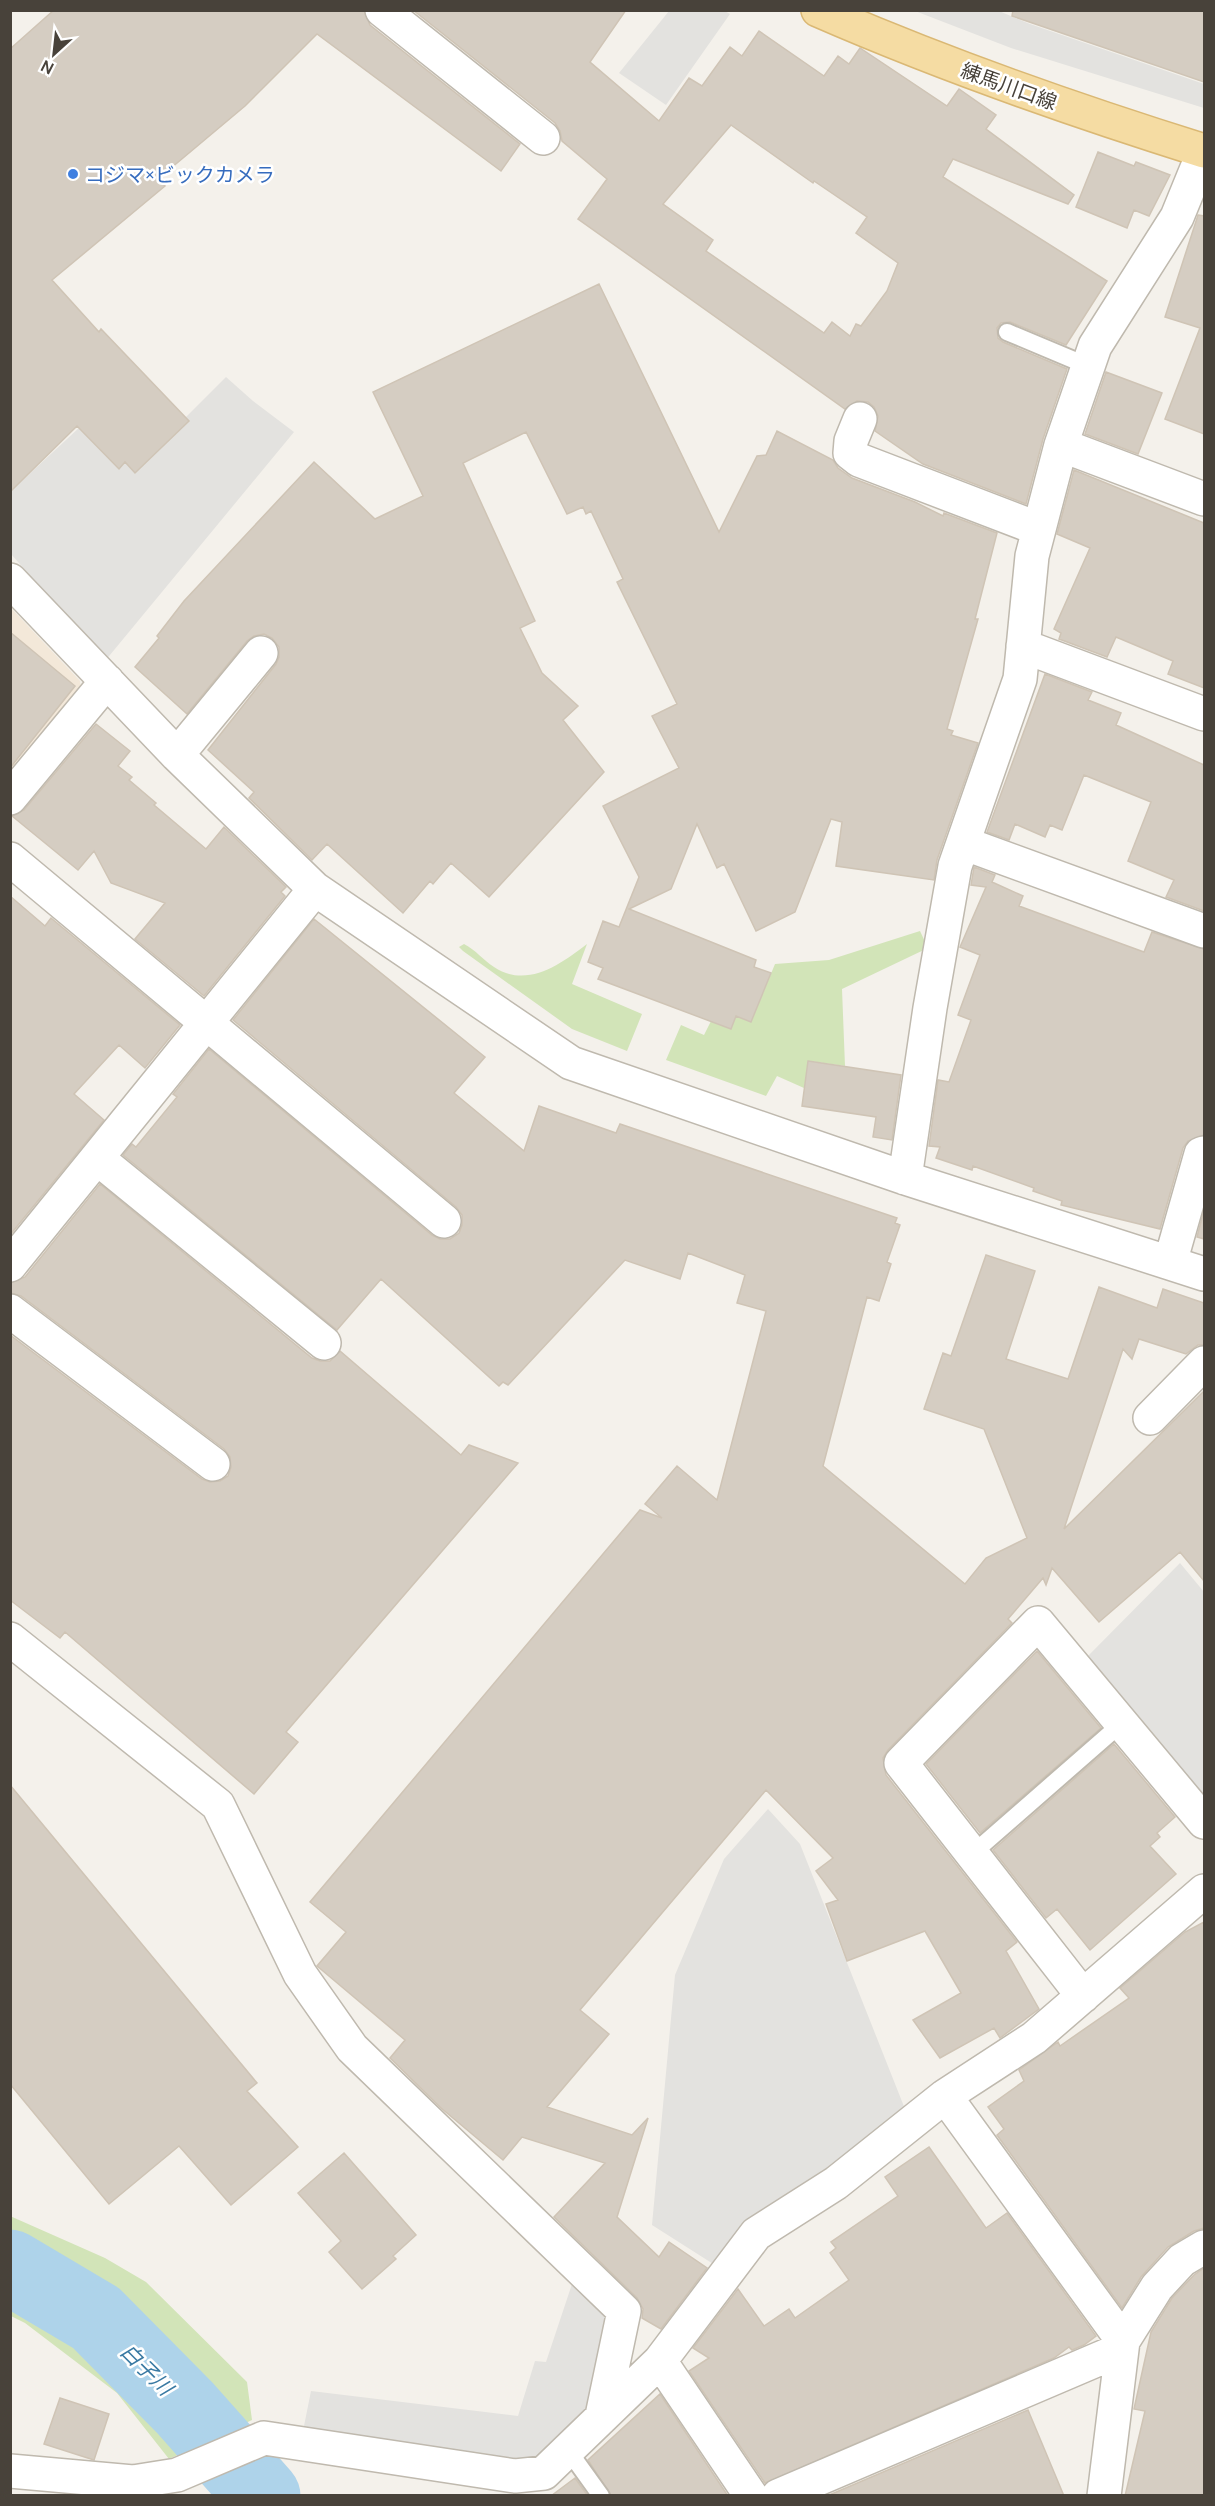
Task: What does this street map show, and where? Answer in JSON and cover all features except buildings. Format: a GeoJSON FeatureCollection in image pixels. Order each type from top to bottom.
{"type":"FeatureCollection","features":[{"type":"Feature","properties":{"kind":"main road","name":"練馬川口線"},"geometry":{"type":"LineString","coordinates":[[818,10],[868,33],[1089,116],[1204,151]]}},
{"type":"Feature","properties":{"kind":"street"},"geometry":{"type":"LineString","coordinates":[[382,10],[543,138]]}},
{"type":"Feature","properties":{"kind":"street"},"geometry":{"type":"LineString","coordinates":[[905,1178],[930,1008],[955,866],[1020,679],[1032,556],[1061,445],[1095,346],[1177,217],[1204,151]]}},
{"type":"Feature","properties":{"kind":"street"},"geometry":{"type":"LineString","coordinates":[[860,419],[850,441],[850,453],[859,460],[1039,529]]}},
{"type":"Feature","properties":{"kind":"street"},"geometry":{"type":"LineString","coordinates":[[1061,445],[1204,499]]}},
{"type":"Feature","properties":{"kind":"street"},"geometry":{"type":"LineString","coordinates":[[10,580],[177,755],[315,889],[571,1063],[905,1178],[1204,1274]]}},
{"type":"Feature","properties":{"kind":"street"},"geometry":{"type":"LineString","coordinates":[[1023,646],[1204,714]]}},
{"type":"Feature","properties":{"kind":"street"},"geometry":{"type":"LineString","coordinates":[[177,755],[261,653]]}},
{"type":"Feature","properties":{"kind":"street"},"geometry":{"type":"LineString","coordinates":[[10,798],[107,681]]}},
{"type":"Feature","properties":{"kind":"street"},"geometry":{"type":"LineString","coordinates":[[963,843],[1204,931]]}},
{"type":"Feature","properties":{"kind":"street"},"geometry":{"type":"LineString","coordinates":[[10,859],[444,1221]]}},
{"type":"Feature","properties":{"kind":"street"},"geometry":{"type":"LineString","coordinates":[[10,1264],[315,889]]}},
{"type":"Feature","properties":{"kind":"street"},"geometry":{"type":"LineString","coordinates":[[1170,1263],[1201,1154],[1204,1153]]}},
{"type":"Feature","properties":{"kind":"street"},"geometry":{"type":"LineString","coordinates":[[97,1158],[324,1343]]}},
{"type":"Feature","properties":{"kind":"street"},"geometry":{"type":"LineString","coordinates":[[10,1311],[213,1464]]}},
{"type":"Feature","properties":{"kind":"street"},"geometry":{"type":"LineString","coordinates":[[1150,1418],[1204,1364]]}},
{"type":"Feature","properties":{"kind":"street"},"geometry":{"type":"LineString","coordinates":[[1083,1996],[901,1763],[1038,1623],[1204,1822]]}},
{"type":"Feature","properties":{"kind":"street"},"geometry":{"type":"LineString","coordinates":[[10,1639],[218,1805],[300,1974],[352,2048],[624,2311],[602,2416]]}},
{"type":"Feature","properties":{"kind":"street"},"geometry":{"type":"LineString","coordinates":[[10,2471],[133,2482],[177,2475],[264,2438],[515,2476],[535,2485],[544,2473],[660,2361],[756,2234],[836,2182],[945,2096],[1034,2038],[1204,1891]]}},
{"type":"Feature","properties":{"kind":"street"},"geometry":{"type":"LineString","coordinates":[[945,2096],[1122,2345]]}},
{"type":"Feature","properties":{"kind":"street"},"geometry":{"type":"LineString","coordinates":[[1104,2496],[1122,2345],[1157,2287],[1182,2260],[1204,2247]]}},
{"type":"Feature","properties":{"kind":"street"},"geometry":{"type":"LineString","coordinates":[[778,2496],[1122,2345]]}},
{"type":"Feature","properties":{"kind":"street"},"geometry":{"type":"LineString","coordinates":[[660,2361],[751,2496]]}},
{"type":"Feature","properties":{"kind":"lane"},"geometry":{"type":"LineString","coordinates":[[1008,332],[1088,366]]}},
{"type":"Feature","properties":{"kind":"lane"},"geometry":{"type":"LineString","coordinates":[[972,1854],[1122,1723]]}},
{"type":"Feature","properties":{"kind":"lane"},"geometry":{"type":"LineString","coordinates":[[568,2450],[601,2496]]}},
{"type":"Feature","properties":{"kind":"shaded area"},"geometry":{"type":"Polygon","coordinates":[[[723,10],[730,14],[666,105],[619,73],[669,11],[723,10]]]}},
{"type":"Feature","properties":{"kind":"shaded area"},"geometry":{"type":"Polygon","coordinates":[[[915,11],[999,11],[1030,24],[1204,84],[1204,108],[1011,48],[915,11]]]}},
{"type":"Feature","properties":{"kind":"shaded area"},"geometry":{"type":"Polygon","coordinates":[[[226,377],[294,432],[105,661],[11,554],[10,492],[81,426],[134,469],[226,377]]]}},
{"type":"Feature","properties":{"kind":"shaded area"},"geometry":{"type":"Polygon","coordinates":[[[11,608],[80,681],[81,694],[11,779],[11,608]]]}},
{"type":"Feature","properties":{"kind":"shaded area"},"geometry":{"type":"Polygon","coordinates":[[[1180,1563],[1204,1592],[1204,1802],[1087,1657],[1180,1563]]]}},
{"type":"Feature","properties":{"kind":"shaded area"},"geometry":{"type":"Polygon","coordinates":[[[768,1809],[800,1844],[905,2109],[718,2267],[652,2225],[675,1975],[724,1859],[768,1809]]]}},
{"type":"Feature","properties":{"kind":"shaded area"},"geometry":{"type":"Polygon","coordinates":[[[575,2275],[604,2303],[612,2333],[588,2412],[540,2456],[504,2463],[303,2431],[311,2391],[518,2416],[535,2361],[546,2362],[575,2275]]]}},
{"type":"Feature","properties":{"kind":"green space"},"geometry":{"type":"Polygon","coordinates":[[[920,931],[928,948],[842,989],[845,1066],[809,1061],[804,1088],[777,1076],[766,1096],[666,1060],[681,1025],[704,1035],[711,1021],[731,1029],[736,1016],[751,1022],[775,964],[829,960],[920,931]]]}},
{"type":"Feature","properties":{"kind":"green space"},"geometry":{"type":"Polygon","coordinates":[[[464,944],[494,967],[519,976],[531,975],[555,966],[587,944],[572,984],[642,1014],[627,1051],[572,1029],[463,951],[459,947],[464,944]]]}},
{"type":"Feature","properties":{"kind":"green space"},"geometry":{"type":"Polygon","coordinates":[[[10,2216],[105,2258],[146,2282],[247,2382],[252,2420],[169,2459],[117,2393],[25,2323],[11,2316],[10,2216]]]}},
{"type":"Feature","properties":{"kind":"waterway","name":"白子川"},"geometry":{"type":"LineString","coordinates":[[10,2267],[96,2318],[185,2408],[263,2496]]}},
{"type":"Feature","properties":{"kind":"place","name":"コジマ×ビックカメラ"},"geometry":{"type":"Point","coordinates":[73,174]}}]}
